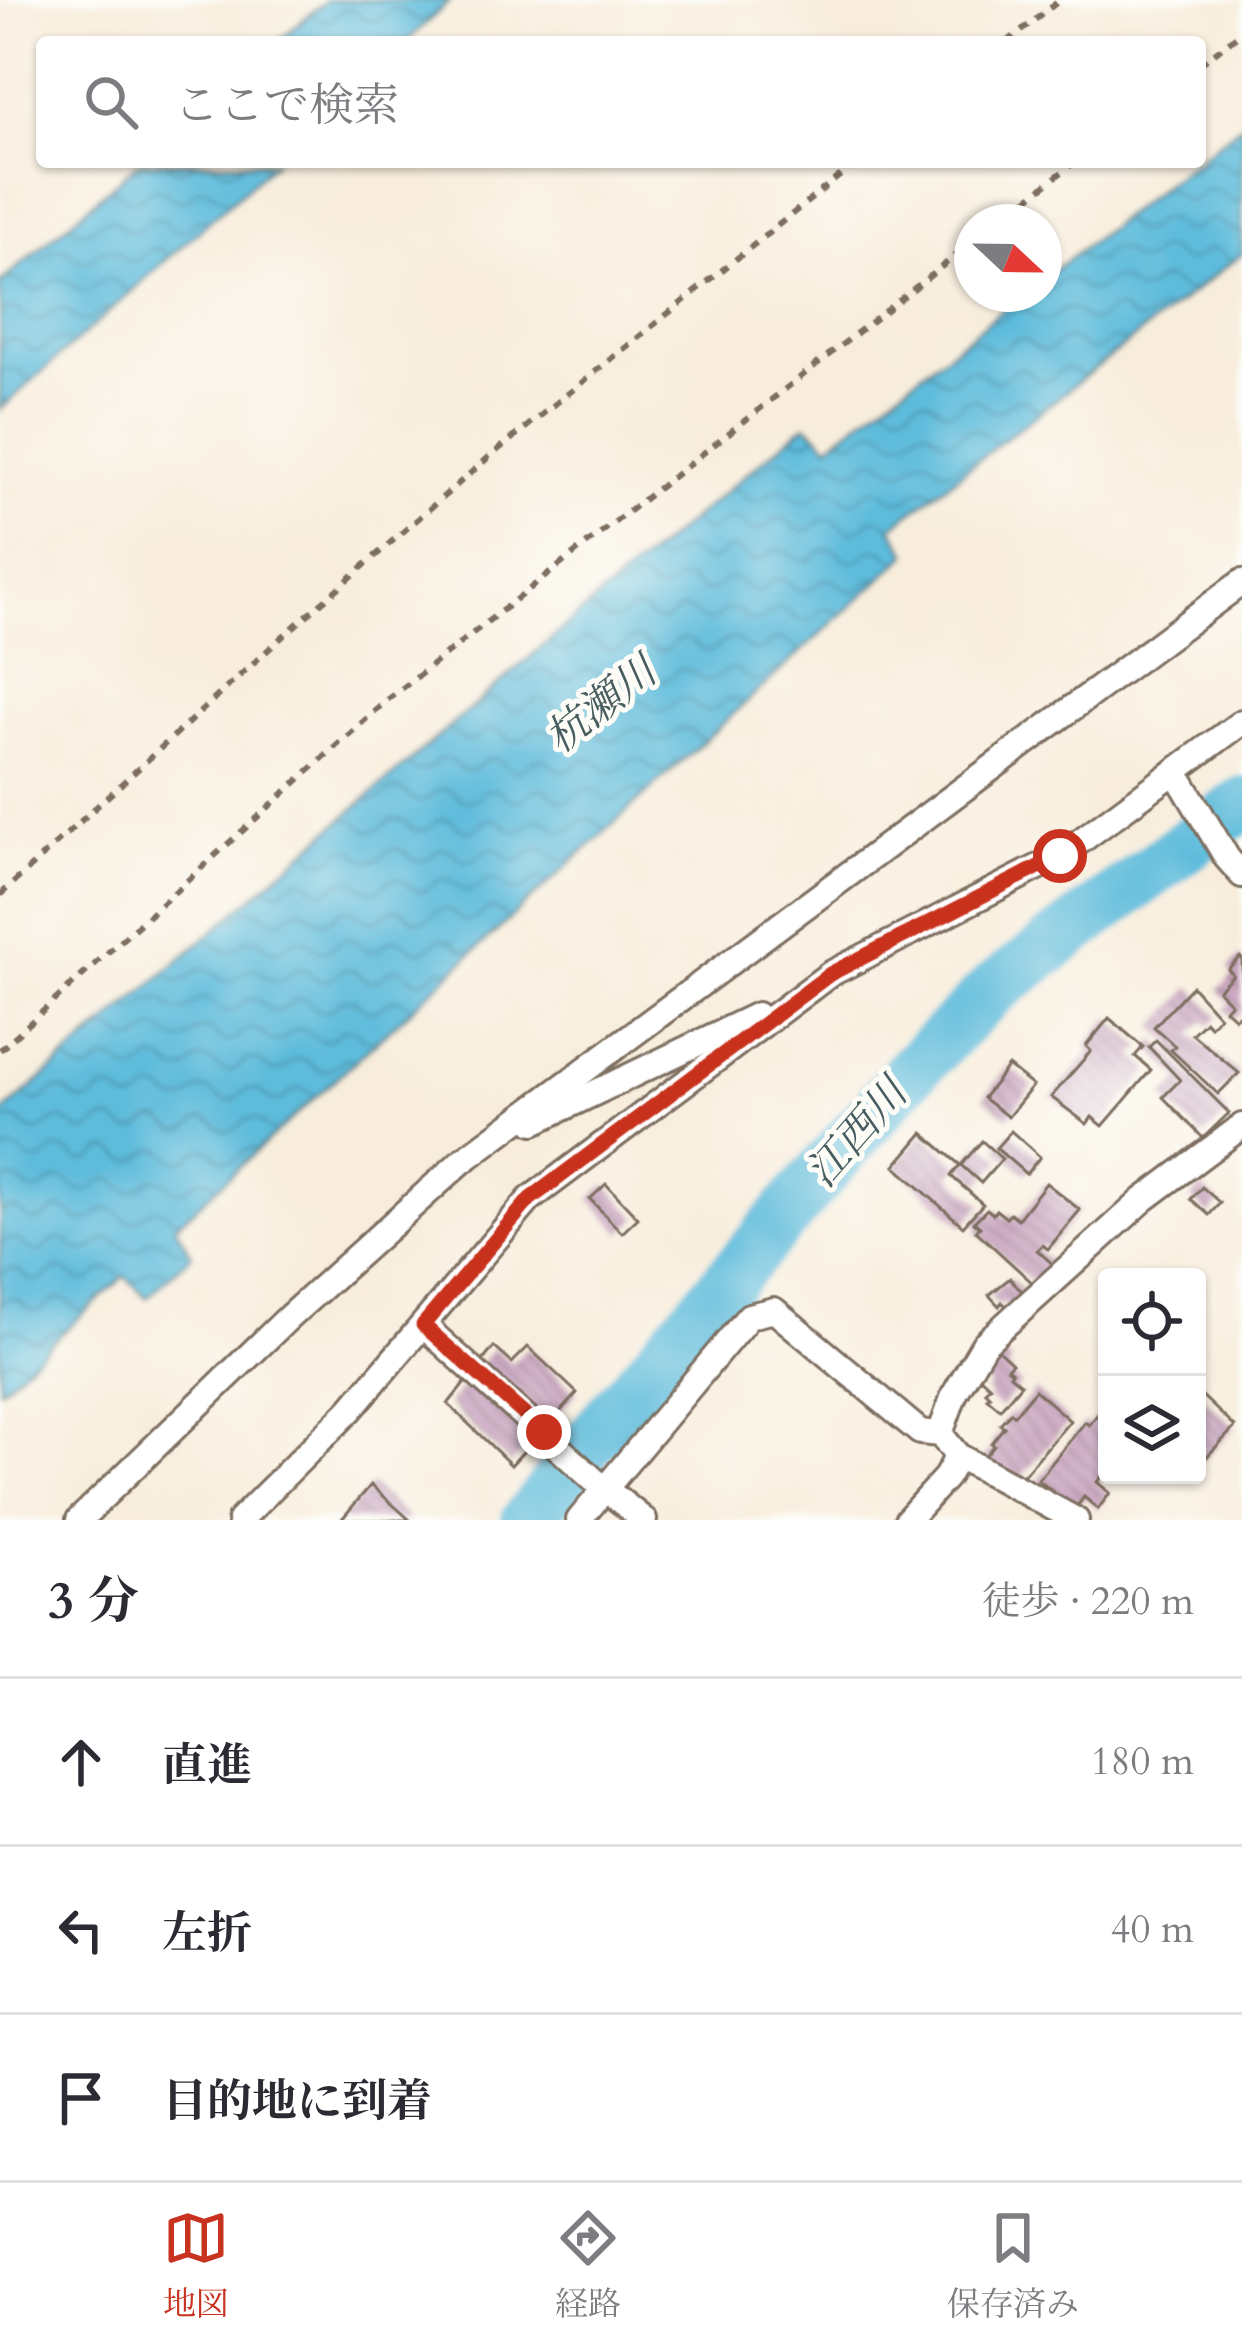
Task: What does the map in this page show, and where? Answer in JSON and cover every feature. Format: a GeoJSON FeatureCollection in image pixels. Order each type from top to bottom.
{"type":"FeatureCollection","features":[{"type":"Feature","properties":{"kind":"street"},"geometry":{"type":"LineString","coordinates":[[79,1520],[289,1317],[461,1162],[1242,582]]}},
{"type":"Feature","properties":{"kind":"street"},"geometry":{"type":"LineString","coordinates":[[240,1520],[351,1409],[530,1199],[830,974],[1060,856],[1242,722]]}},
{"type":"Feature","properties":{"kind":"street"},"geometry":{"type":"LineString","coordinates":[[1175,772],[1235,867]]}},
{"type":"Feature","properties":{"kind":"street"},"geometry":{"type":"LineString","coordinates":[[483,1146],[807,992]]}},
{"type":"Feature","properties":{"kind":"street"},"geometry":{"type":"LineString","coordinates":[[940,1434],[954,1395],[983,1344],[1143,1200],[1242,1126]]}},
{"type":"Feature","properties":{"kind":"street"},"geometry":{"type":"LineString","coordinates":[[579,1520],[600,1484],[749,1316],[774,1310],[920,1432],[940,1434],[958,1456],[1076,1520]]}},
{"type":"Feature","properties":{"kind":"street"},"geometry":{"type":"LineString","coordinates":[[423,1325],[644,1520]]}},
{"type":"Feature","properties":{"kind":"street"},"geometry":{"type":"LineString","coordinates":[[907,1520],[946,1477],[958,1456]]}},
{"type":"Feature","properties":{"kind":"path"},"geometry":{"type":"LineString","coordinates":[[1015,36],[1060,0]]}},
{"type":"Feature","properties":{"kind":"path"},"geometry":{"type":"LineString","coordinates":[[1206,59],[1242,32]]}},
{"type":"Feature","properties":{"kind":"path"},"geometry":{"type":"LineString","coordinates":[[0,895],[282,637],[489,457],[850,168]]}},
{"type":"Feature","properties":{"kind":"path"},"geometry":{"type":"LineString","coordinates":[[1021,204],[1068,168]]}},
{"type":"Feature","properties":{"kind":"path"},"geometry":{"type":"LineString","coordinates":[[0,1050],[386,701],[954,257]]}},
{"type":"Feature","properties":{"kind":"water"},"geometry":{"type":"Polygon","coordinates":[[[326,0],[451,0],[412,36],[284,36],[326,0]]]}},
{"type":"Feature","properties":{"kind":"water","name":"杭瀬川"},"geometry":{"type":"Polygon","coordinates":[[[1242,124],[1242,254],[892,527],[908,554],[175,1226],[192,1254],[147,1298],[125,1276],[0,1389],[0,1115],[806,424],[829,445],[1000,312],[1062,312],[1062,264],[1185,168],[1206,168],[1206,152],[1242,124]]]}},
{"type":"Feature","properties":{"kind":"water"},"geometry":{"type":"Polygon","coordinates":[[[132,168],[268,168],[0,410],[0,283],[132,168]]]}},
{"type":"Feature","properties":{"kind":"building"},"geometry":{"type":"Polygon","coordinates":[[[1240,957],[1242,1012],[1235,1018],[1225,1009],[1231,1003],[1218,990],[1233,975],[1228,969],[1240,957]]]}},
{"type":"Feature","properties":{"kind":"building"},"geometry":{"type":"Polygon","coordinates":[[[1192,986],[1219,1016],[1210,1026],[1205,1021],[1192,1034],[1239,1073],[1218,1094],[1154,1027],[1192,986]]]}},
{"type":"Feature","properties":{"kind":"building"},"geometry":{"type":"Polygon","coordinates":[[[1109,1018],[1143,1047],[1135,1056],[1151,1070],[1103,1126],[1092,1117],[1087,1124],[1051,1097],[1091,1051],[1086,1046],[1109,1018]]]}},
{"type":"Feature","properties":{"kind":"building"},"geometry":{"type":"Polygon","coordinates":[[[1156,1040],[1229,1113],[1203,1138],[1163,1097],[1180,1080],[1149,1047],[1156,1040]]]}},
{"type":"Feature","properties":{"kind":"building"},"geometry":{"type":"Polygon","coordinates":[[[1008,1066],[1033,1086],[1008,1117],[983,1098],[1008,1066]]]}},
{"type":"Feature","properties":{"kind":"building"},"geometry":{"type":"Polygon","coordinates":[[[1011,1131],[1040,1157],[1026,1174],[996,1148],[1011,1131]]]}},
{"type":"Feature","properties":{"kind":"building"},"geometry":{"type":"Polygon","coordinates":[[[923,1133],[960,1165],[951,1176],[983,1204],[963,1226],[895,1166],[923,1133]]]}},
{"type":"Feature","properties":{"kind":"building"},"geometry":{"type":"Polygon","coordinates":[[[982,1141],[1002,1159],[981,1183],[961,1165],[982,1141]]]}},
{"type":"Feature","properties":{"kind":"building"},"geometry":{"type":"Polygon","coordinates":[[[1046,1183],[1080,1210],[1048,1249],[1042,1245],[1037,1250],[1056,1267],[1037,1287],[976,1231],[980,1227],[974,1222],[987,1209],[1018,1219],[1046,1183]]]}},
{"type":"Feature","properties":{"kind":"building"},"geometry":{"type":"Polygon","coordinates":[[[606,1184],[638,1218],[622,1233],[590,1199],[606,1184]]]}},
{"type":"Feature","properties":{"kind":"building"},"geometry":{"type":"Polygon","coordinates":[[[1202,1187],[1220,1203],[1209,1215],[1191,1199],[1202,1187]]]}},
{"type":"Feature","properties":{"kind":"building"},"geometry":{"type":"Polygon","coordinates":[[[1010,1278],[1025,1295],[1009,1309],[989,1295],[1010,1278]]]}},
{"type":"Feature","properties":{"kind":"building"},"geometry":{"type":"Polygon","coordinates":[[[494,1347],[512,1363],[528,1347],[577,1393],[511,1465],[448,1404],[494,1347]]]}},
{"type":"Feature","properties":{"kind":"building"},"geometry":{"type":"Polygon","coordinates":[[[997,1349],[1012,1363],[1007,1368],[1010,1375],[1021,1384],[1000,1409],[987,1398],[985,1391],[990,1386],[975,1372],[997,1349]]]}},
{"type":"Feature","properties":{"kind":"building"},"geometry":{"type":"Polygon","coordinates":[[[1035,1390],[1070,1421],[1020,1479],[983,1458],[1004,1427],[1000,1424],[1035,1390]]]}},
{"type":"Feature","properties":{"kind":"building"},"geometry":{"type":"Polygon","coordinates":[[[1206,1400],[1235,1427],[1206,1458],[1206,1400]]]}},
{"type":"Feature","properties":{"kind":"building"},"geometry":{"type":"Polygon","coordinates":[[[1098,1414],[1097,1482],[1110,1493],[1098,1509],[1084,1497],[1075,1509],[1038,1480],[1085,1422],[1089,1425],[1098,1414]]]}},
{"type":"Feature","properties":{"kind":"building"},"geometry":{"type":"Polygon","coordinates":[[[371,1485],[410,1520],[341,1520],[371,1485]]]}},
{"type":"Feature","properties":{"kind":"waterway","name":"江西川"},"geometry":{"type":"LineString","coordinates":[[528,1520],[606,1421],[912,1070],[994,989],[1242,804]]}},
{"type":"Feature","properties":{"kind":"route"},"geometry":{"type":"LineString","coordinates":[[544,1432],[423,1325],[530,1199],[830,974],[1060,856]]}}]}
